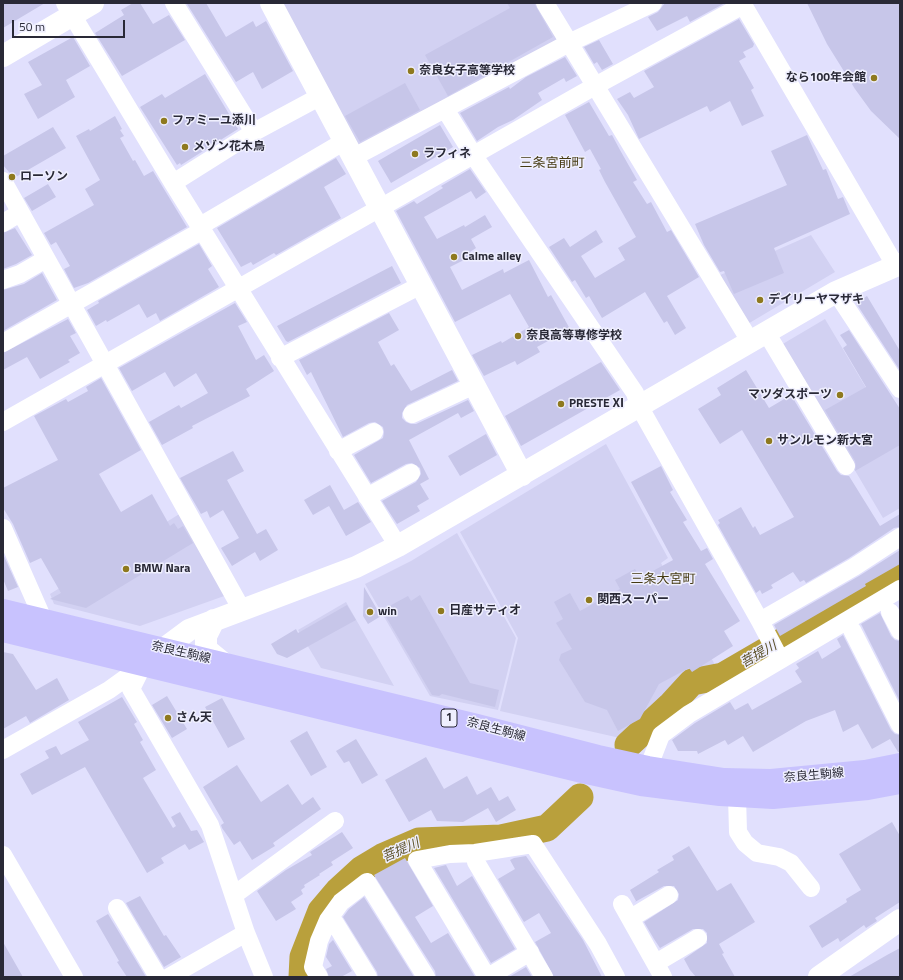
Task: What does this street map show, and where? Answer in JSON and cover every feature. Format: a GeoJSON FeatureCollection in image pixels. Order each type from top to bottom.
{"type":"FeatureCollection","features":[{"type":"Feature","properties":{"kind":"main road","name":"奈良生駒線"},"geometry":{"type":"LineString","coordinates":[[3,610],[478,724],[598,756],[644,776],[737,796],[773,798],[868,789],[900,783]]}},
{"type":"Feature","properties":{"kind":"main road","name":"奈良生駒線"},"geometry":{"type":"LineString","coordinates":[[3,631],[590,774],[771,780],[865,771],[900,764]]}},
{"type":"Feature","properties":{"kind":"street"},"geometry":{"type":"LineString","coordinates":[[3,56],[69,9],[93,3]]}},
{"type":"Feature","properties":{"kind":"street"},"geometry":{"type":"LineString","coordinates":[[174,3],[254,132]]}},
{"type":"Feature","properties":{"kind":"street"},"geometry":{"type":"LineString","coordinates":[[271,3],[350,149],[380,210],[522,475]]}},
{"type":"Feature","properties":{"kind":"street"},"geometry":{"type":"LineString","coordinates":[[545,3],[595,86],[758,337],[846,466]]}},
{"type":"Feature","properties":{"kind":"street"},"geometry":{"type":"LineString","coordinates":[[3,343],[72,305],[202,228],[350,149],[445,109],[569,43],[653,3]]}},
{"type":"Feature","properties":{"kind":"street"},"geometry":{"type":"LineString","coordinates":[[3,422],[742,4],[897,265],[836,292],[398,546],[356,567],[189,630],[108,690],[3,750]]}},
{"type":"Feature","properties":{"kind":"street"},"geometry":{"type":"LineString","coordinates":[[69,9],[280,358],[398,546]]}},
{"type":"Feature","properties":{"kind":"street"},"geometry":{"type":"LineString","coordinates":[[173,183],[254,132],[321,96]]}},
{"type":"Feature","properties":{"kind":"street"},"geometry":{"type":"LineString","coordinates":[[445,109],[474,156],[635,393],[639,406],[760,621],[775,651]]}},
{"type":"Feature","properties":{"kind":"street"},"geometry":{"type":"LineString","coordinates":[[3,181],[72,305],[103,365],[242,610]]}},
{"type":"Feature","properties":{"kind":"street"},"geometry":{"type":"LineString","coordinates":[[3,223],[20,213]]}},
{"type":"Feature","properties":{"kind":"street"},"geometry":{"type":"LineString","coordinates":[[3,280],[20,274],[46,259]]}},
{"type":"Feature","properties":{"kind":"street"},"geometry":{"type":"LineString","coordinates":[[280,358],[421,285]]}},
{"type":"Feature","properties":{"kind":"street"},"geometry":{"type":"LineString","coordinates":[[836,292],[900,389]]}},
{"type":"Feature","properties":{"kind":"street"},"geometry":{"type":"LineString","coordinates":[[412,414],[474,385]]}},
{"type":"Feature","properties":{"kind":"street"},"geometry":{"type":"LineString","coordinates":[[338,451],[374,432]]}},
{"type":"Feature","properties":{"kind":"street"},"geometry":{"type":"LineString","coordinates":[[367,497],[411,473]]}},
{"type":"Feature","properties":{"kind":"street"},"geometry":{"type":"LineString","coordinates":[[3,528],[43,620]]}},
{"type":"Feature","properties":{"kind":"street"},"geometry":{"type":"LineString","coordinates":[[760,621],[854,567],[900,537]]}},
{"type":"Feature","properties":{"kind":"street"},"geometry":{"type":"LineString","coordinates":[[644,776],[661,735],[775,651],[900,589]]}},
{"type":"Feature","properties":{"kind":"street"},"geometry":{"type":"LineString","coordinates":[[890,612],[900,631]]}},
{"type":"Feature","properties":{"kind":"street"},"geometry":{"type":"LineString","coordinates":[[214,620],[206,636],[206,649],[223,663]]}},
{"type":"Feature","properties":{"kind":"street"},"geometry":{"type":"LineString","coordinates":[[852,630],[900,725]]}},
{"type":"Feature","properties":{"kind":"street"},"geometry":{"type":"LineString","coordinates":[[143,665],[131,690],[210,825],[246,933],[264,977]]}},
{"type":"Feature","properties":{"kind":"street"},"geometry":{"type":"LineString","coordinates":[[737,796],[738,832],[745,843],[757,853],[780,857],[791,862],[811,888]]}},
{"type":"Feature","properties":{"kind":"street"},"geometry":{"type":"LineString","coordinates":[[234,895],[334,821]]}},
{"type":"Feature","properties":{"kind":"street"},"geometry":{"type":"LineString","coordinates":[[530,952],[487,977],[417,860],[450,854],[475,853],[533,844],[598,944],[616,977]]}},
{"type":"Feature","properties":{"kind":"street"},"geometry":{"type":"LineString","coordinates":[[475,853],[476,862],[544,977]]}},
{"type":"Feature","properties":{"kind":"street"},"geometry":{"type":"LineString","coordinates":[[3,855],[74,977]]}},
{"type":"Feature","properties":{"kind":"street"},"geometry":{"type":"LineString","coordinates":[[319,977],[313,966],[319,941],[328,920],[341,902],[367,882],[426,977]]}},
{"type":"Feature","properties":{"kind":"street"},"geometry":{"type":"LineString","coordinates":[[669,895],[627,911],[659,970],[698,938]]}},
{"type":"Feature","properties":{"kind":"street"},"geometry":{"type":"LineString","coordinates":[[117,908],[158,977]]}},
{"type":"Feature","properties":{"kind":"street"},"geometry":{"type":"LineString","coordinates":[[328,920],[335,923],[368,977]]}},
{"type":"Feature","properties":{"kind":"street"},"geometry":{"type":"LineString","coordinates":[[819,977],[900,920]]}},
{"type":"Feature","properties":{"kind":"street"},"geometry":{"type":"LineString","coordinates":[[169,977],[246,933]]}},
{"type":"Feature","properties":{"kind":"shaded area","name":"奈良女子高等学校"},"geometry":{"type":"Polygon","coordinates":[[[278,3],[539,3],[563,43],[358,149],[278,3]]]}},
{"type":"Feature","properties":{"kind":"shaded area","name":"デイリーヤマザキ"},"geometry":{"type":"Polygon","coordinates":[[[811,235],[835,272],[746,325],[718,276],[811,235]]]}},
{"type":"Feature","properties":{"kind":"shaded area","name":"マツダスポーツ"},"geometry":{"type":"Polygon","coordinates":[[[825,319],[900,445],[900,508],[883,518],[781,345],[825,319]]]}},
{"type":"Feature","properties":{"kind":"shaded area","name":"関西スーパー"},"geometry":{"type":"Polygon","coordinates":[[[606,444],[668,558],[661,563],[715,665],[669,691],[629,740],[500,711],[518,638],[460,532],[606,444]]]}},
{"type":"Feature","properties":{"kind":"shaded area"},"geometry":{"type":"Polygon","coordinates":[[[181,513],[227,595],[140,626],[54,604],[50,594],[181,513]]]}},
{"type":"Feature","properties":{"kind":"shaded area","name":"日産サティオ"},"geometry":{"type":"Polygon","coordinates":[[[457,533],[516,638],[498,710],[430,696],[365,584],[411,561],[457,533]]]}},
{"type":"Feature","properties":{"kind":"shaded area"},"geometry":{"type":"Polygon","coordinates":[[[346,602],[394,686],[321,668],[298,630],[346,602]]]}},
{"type":"Feature","properties":{"kind":"building"},"geometry":{"type":"Polygon","coordinates":[[[3,3],[45,3],[3,28],[3,3]]]}},
{"type":"Feature","properties":{"kind":"building"},"geometry":{"type":"Polygon","coordinates":[[[133,3],[140,3],[153,24],[169,15],[185,40],[122,76],[95,33],[124,15],[121,10],[133,3]]]}},
{"type":"Feature","properties":{"kind":"building"},"geometry":{"type":"Polygon","coordinates":[[[206,3],[226,37],[253,21],[256,27],[266,21],[293,71],[262,89],[253,72],[236,82],[187,4],[206,3]]]}},
{"type":"Feature","properties":{"kind":"building"},"geometry":{"type":"Polygon","coordinates":[[[507,3],[534,3],[553,37],[448,96],[425,55],[510,8],[507,3]]]}},
{"type":"Feature","properties":{"kind":"building"},"geometry":{"type":"Polygon","coordinates":[[[665,3],[725,3],[690,22],[687,16],[657,31],[648,17],[658,12],[665,3]]]}},
{"type":"Feature","properties":{"kind":"building","name":"なら100年会館"},"geometry":{"type":"Polygon","coordinates":[[[807,3],[900,3],[900,139],[871,111],[855,89],[827,44],[807,3]]]}},
{"type":"Feature","properties":{"kind":"building"},"geometry":{"type":"Polygon","coordinates":[[[739,19],[754,44],[753,47],[743,52],[746,57],[739,61],[754,88],[751,90],[764,116],[742,126],[730,101],[710,112],[707,106],[639,139],[628,115],[617,99],[630,92],[634,98],[654,87],[644,71],[739,19]]]}},
{"type":"Feature","properties":{"kind":"building"},"geometry":{"type":"Polygon","coordinates":[[[73,37],[90,66],[66,80],[75,97],[38,119],[24,94],[42,85],[28,62],[73,37]]]}},
{"type":"Feature","properties":{"kind":"building"},"geometry":{"type":"Polygon","coordinates":[[[599,40],[613,64],[602,70],[597,62],[594,64],[584,47],[599,40]]]}},
{"type":"Feature","properties":{"kind":"building"},"geometry":{"type":"Polygon","coordinates":[[[565,57],[577,76],[566,82],[564,78],[538,93],[542,100],[513,120],[498,127],[477,141],[460,113],[509,87],[510,89],[526,77],[565,57]]]}},
{"type":"Feature","properties":{"kind":"building"},"geometry":{"type":"Polygon","coordinates":[[[205,74],[238,129],[181,165],[180,163],[177,165],[140,107],[162,94],[165,98],[205,74]]]}},
{"type":"Feature","properties":{"kind":"building"},"geometry":{"type":"Polygon","coordinates":[[[405,83],[420,110],[360,142],[345,116],[405,83]]]}},
{"type":"Feature","properties":{"kind":"building"},"geometry":{"type":"Polygon","coordinates":[[[589,102],[609,136],[612,135],[637,180],[633,182],[647,204],[651,202],[667,232],[671,230],[699,277],[667,296],[686,328],[675,335],[667,321],[664,323],[645,292],[602,318],[589,296],[586,298],[575,280],[572,282],[549,247],[564,238],[570,247],[596,230],[603,242],[581,256],[595,278],[625,260],[618,248],[636,237],[605,182],[599,170],[601,169],[590,149],[585,152],[565,115],[589,102]]]}},
{"type":"Feature","properties":{"kind":"building"},"geometry":{"type":"Polygon","coordinates":[[[115,116],[124,136],[120,138],[133,161],[135,160],[144,176],[153,171],[187,227],[88,283],[74,288],[64,269],[70,266],[56,242],[51,245],[44,233],[94,205],[85,189],[100,180],[76,136],[89,129],[90,131],[115,116]]]}},
{"type":"Feature","properties":{"kind":"building","name":"ラフィネ"},"geometry":{"type":"Polygon","coordinates":[[[440,125],[453,147],[391,183],[378,161],[440,125]]]}},
{"type":"Feature","properties":{"kind":"building"},"geometry":{"type":"Polygon","coordinates":[[[53,127],[66,148],[14,178],[3,165],[3,156],[53,127]]]}},
{"type":"Feature","properties":{"kind":"building"},"geometry":{"type":"Polygon","coordinates":[[[807,135],[823,170],[826,169],[838,199],[843,197],[850,214],[774,248],[784,273],[734,294],[724,271],[720,272],[704,245],[695,224],[787,185],[771,151],[807,135]]]}},
{"type":"Feature","properties":{"kind":"building"},"geometry":{"type":"Polygon","coordinates":[[[336,158],[346,174],[324,187],[341,218],[276,255],[274,253],[253,265],[251,262],[241,267],[217,228],[336,158]]]}},
{"type":"Feature","properties":{"kind":"building"},"geometry":{"type":"Polygon","coordinates":[[[470,169],[486,192],[476,199],[471,191],[424,217],[437,239],[464,225],[465,227],[485,215],[492,227],[471,239],[476,248],[470,252],[472,256],[450,267],[462,290],[503,269],[504,273],[529,260],[548,297],[551,295],[570,329],[537,347],[540,352],[517,365],[515,361],[484,376],[472,355],[501,341],[502,343],[529,327],[510,294],[455,322],[396,211],[414,201],[417,204],[443,188],[441,186],[470,169]]]}},
{"type":"Feature","properties":{"kind":"building"},"geometry":{"type":"Polygon","coordinates":[[[48,184],[56,197],[32,211],[24,198],[48,184]]]}},
{"type":"Feature","properties":{"kind":"building"},"geometry":{"type":"Polygon","coordinates":[[[15,228],[32,255],[3,269],[3,233],[15,228]]]}},
{"type":"Feature","properties":{"kind":"building"},"geometry":{"type":"Polygon","coordinates":[[[199,244],[212,266],[208,269],[219,287],[160,321],[156,313],[147,318],[139,304],[107,322],[106,320],[96,326],[87,310],[99,303],[98,301],[199,244]]]}},
{"type":"Feature","properties":{"kind":"building"},"geometry":{"type":"Polygon","coordinates":[[[392,266],[401,283],[288,342],[286,341],[277,326],[392,266]]]}},
{"type":"Feature","properties":{"kind":"building"},"geometry":{"type":"Polygon","coordinates":[[[42,273],[57,300],[3,331],[3,290],[24,284],[42,273]]]}},
{"type":"Feature","properties":{"kind":"building"},"geometry":{"type":"Polygon","coordinates":[[[867,296],[900,351],[899,369],[856,303],[867,296]]]}},
{"type":"Feature","properties":{"kind":"building"},"geometry":{"type":"Polygon","coordinates":[[[235,303],[247,322],[238,326],[256,360],[264,355],[274,371],[246,389],[250,396],[192,426],[193,428],[162,445],[149,422],[179,405],[181,408],[208,393],[196,373],[174,387],[165,372],[132,391],[119,368],[235,303]]]}},
{"type":"Feature","properties":{"kind":"building"},"geometry":{"type":"Polygon","coordinates":[[[389,313],[399,330],[378,342],[391,366],[394,364],[411,391],[452,370],[458,381],[407,405],[402,413],[402,418],[406,422],[416,424],[468,400],[474,411],[461,418],[458,413],[409,440],[429,479],[420,484],[429,499],[417,506],[420,511],[397,524],[382,501],[416,482],[421,474],[420,468],[412,463],[406,464],[371,483],[354,455],[383,438],[383,427],[375,422],[369,423],[343,437],[311,372],[307,375],[299,360],[389,313]]]}},
{"type":"Feature","properties":{"kind":"building"},"geometry":{"type":"Polygon","coordinates":[[[68,319],[76,333],[70,336],[80,353],[68,360],[70,362],[40,379],[27,357],[3,370],[3,353],[68,319]]]}},
{"type":"Feature","properties":{"kind":"building"},"geometry":{"type":"Polygon","coordinates":[[[849,330],[900,409],[900,445],[855,471],[855,461],[825,410],[866,387],[843,348],[847,345],[840,335],[849,330]]]}},
{"type":"Feature","properties":{"kind":"building","name":"PRESTE Ⅺ"},"geometry":{"type":"Polygon","coordinates":[[[601,362],[620,390],[521,446],[505,416],[601,362]]]}},
{"type":"Feature","properties":{"kind":"building"},"geometry":{"type":"Polygon","coordinates":[[[746,370],[769,408],[791,395],[837,471],[841,475],[849,476],[880,526],[900,514],[900,527],[894,528],[849,558],[806,583],[804,580],[800,582],[793,572],[771,585],[773,588],[762,594],[760,590],[756,593],[718,525],[720,523],[718,520],[741,507],[753,528],[755,526],[760,535],[794,517],[742,430],[720,444],[698,409],[721,395],[717,388],[746,370]]]}},
{"type":"Feature","properties":{"kind":"building"},"geometry":{"type":"Polygon","coordinates":[[[101,378],[141,450],[99,474],[121,512],[152,494],[170,526],[174,523],[178,529],[183,526],[193,543],[86,608],[50,599],[61,593],[41,558],[30,563],[13,524],[3,508],[3,488],[58,460],[34,416],[66,399],[68,402],[88,391],[86,387],[101,378]]]}},
{"type":"Feature","properties":{"kind":"building"},"geometry":{"type":"Polygon","coordinates":[[[486,434],[497,455],[460,476],[448,456],[486,434]]]}},
{"type":"Feature","properties":{"kind":"building"},"geometry":{"type":"Polygon","coordinates":[[[233,451],[244,471],[227,480],[257,534],[266,529],[278,550],[260,561],[255,552],[232,566],[221,548],[239,538],[223,510],[210,518],[207,511],[201,514],[180,478],[233,451]]]}},
{"type":"Feature","properties":{"kind":"building"},"geometry":{"type":"Polygon","coordinates":[[[661,466],[673,490],[670,492],[687,520],[683,522],[701,551],[707,548],[713,559],[705,564],[740,621],[724,631],[733,646],[692,672],[689,668],[659,684],[640,719],[618,731],[607,710],[585,702],[559,660],[561,654],[572,649],[556,623],[563,619],[554,602],[570,593],[580,611],[620,589],[615,580],[635,569],[640,578],[673,560],[631,482],[661,466]]]}},
{"type":"Feature","properties":{"kind":"building"},"geometry":{"type":"Polygon","coordinates":[[[330,485],[344,510],[358,502],[371,522],[346,536],[329,506],[313,515],[304,500],[330,485]]]}},
{"type":"Feature","properties":{"kind":"building"},"geometry":{"type":"Polygon","coordinates":[[[900,550],[900,564],[865,584],[866,586],[780,636],[774,625],[859,576],[900,550]]]}},
{"type":"Feature","properties":{"kind":"building"},"geometry":{"type":"Polygon","coordinates":[[[3,554],[18,587],[8,591],[3,579],[3,554]]]}},
{"type":"Feature","properties":{"kind":"building","name":"win"},"geometry":{"type":"Polygon","coordinates":[[[364,587],[381,616],[368,624],[363,616],[364,587]]]}},
{"type":"Feature","properties":{"kind":"building"},"geometry":{"type":"Polygon","coordinates":[[[420,595],[470,683],[499,690],[495,707],[442,694],[439,696],[432,695],[382,610],[408,596],[411,601],[420,595]]]}},
{"type":"Feature","properties":{"kind":"building"},"geometry":{"type":"Polygon","coordinates":[[[347,605],[356,620],[287,658],[277,654],[271,644],[296,629],[298,633],[347,605]]]}},
{"type":"Feature","properties":{"kind":"building"},"geometry":{"type":"Polygon","coordinates":[[[880,613],[891,636],[895,640],[900,641],[900,702],[861,624],[880,613]]]}},
{"type":"Feature","properties":{"kind":"building"},"geometry":{"type":"Polygon","coordinates":[[[843,635],[891,730],[895,734],[900,735],[900,752],[898,752],[890,739],[872,749],[858,724],[843,732],[835,710],[806,721],[753,752],[743,736],[728,745],[725,740],[698,754],[697,751],[678,751],[672,740],[695,723],[730,702],[735,710],[748,703],[752,710],[802,682],[795,671],[799,668],[796,664],[818,651],[822,659],[841,647],[837,639],[843,635]]]}},
{"type":"Feature","properties":{"kind":"building"},"geometry":{"type":"Polygon","coordinates":[[[3,652],[13,654],[36,690],[57,678],[69,700],[30,723],[26,716],[3,729],[3,652]]]}},
{"type":"Feature","properties":{"kind":"building","name":"さん天"},"geometry":{"type":"Polygon","coordinates":[[[167,696],[187,729],[172,738],[152,705],[167,696]]]}},
{"type":"Feature","properties":{"kind":"building"},"geometry":{"type":"Polygon","coordinates":[[[122,697],[137,722],[134,724],[143,740],[140,742],[156,770],[143,778],[173,828],[176,826],[171,817],[180,812],[191,831],[197,830],[204,842],[189,850],[185,844],[161,858],[164,863],[147,873],[85,767],[32,795],[20,774],[49,758],[45,751],[56,746],[61,755],[89,740],[78,722],[122,697]]]}},
{"type":"Feature","properties":{"kind":"building"},"geometry":{"type":"Polygon","coordinates":[[[222,698],[245,739],[228,748],[205,707],[222,698]]]}},
{"type":"Feature","properties":{"kind":"building"},"geometry":{"type":"Polygon","coordinates":[[[307,731],[327,767],[311,776],[290,741],[307,731]]]}},
{"type":"Feature","properties":{"kind":"building"},"geometry":{"type":"Polygon","coordinates":[[[356,739],[378,775],[362,784],[349,761],[344,763],[336,751],[356,739]]]}},
{"type":"Feature","properties":{"kind":"building"},"geometry":{"type":"Polygon","coordinates":[[[426,757],[444,789],[467,776],[477,795],[491,787],[499,801],[508,796],[516,810],[496,822],[488,808],[463,822],[437,821],[431,810],[409,822],[385,780],[426,757]]]}},
{"type":"Feature","properties":{"kind":"building"},"geometry":{"type":"Polygon","coordinates":[[[237,765],[261,802],[288,784],[302,805],[313,797],[321,809],[273,843],[275,846],[252,860],[240,841],[234,845],[222,828],[221,825],[224,823],[203,787],[237,765]]]}},
{"type":"Feature","properties":{"kind":"building"},"geometry":{"type":"Polygon","coordinates":[[[892,822],[900,836],[900,902],[875,918],[877,921],[866,928],[864,925],[840,942],[838,938],[822,948],[809,926],[847,902],[846,899],[861,890],[839,854],[892,822]]]}},
{"type":"Feature","properties":{"kind":"building"},"geometry":{"type":"Polygon","coordinates":[[[342,832],[353,848],[331,862],[333,865],[304,885],[305,887],[301,890],[303,894],[291,902],[296,909],[276,921],[257,891],[286,870],[312,855],[310,852],[342,832]]]}},
{"type":"Feature","properties":{"kind":"building"},"geometry":{"type":"Polygon","coordinates":[[[689,846],[717,891],[731,883],[755,922],[719,944],[724,953],[722,954],[735,977],[696,977],[690,970],[684,959],[707,943],[707,933],[703,929],[693,929],[660,948],[644,922],[678,900],[679,894],[674,886],[664,886],[633,903],[636,901],[630,890],[659,872],[657,870],[674,860],[672,856],[689,846]]]}},
{"type":"Feature","properties":{"kind":"building"},"geometry":{"type":"Polygon","coordinates":[[[526,856],[583,940],[602,977],[554,977],[535,942],[551,933],[539,913],[524,922],[498,879],[515,869],[510,860],[526,856]]]}},
{"type":"Feature","properties":{"kind":"building"},"geometry":{"type":"Polygon","coordinates":[[[405,858],[433,906],[415,917],[431,943],[448,933],[475,977],[436,977],[435,971],[374,875],[405,858]]]}},
{"type":"Feature","properties":{"kind":"building"},"geometry":{"type":"Polygon","coordinates":[[[446,865],[457,886],[472,876],[515,949],[491,963],[434,868],[446,865]]]}},
{"type":"Feature","properties":{"kind":"building"},"geometry":{"type":"Polygon","coordinates":[[[140,896],[164,936],[166,935],[181,957],[164,967],[126,903],[140,896]]]}},
{"type":"Feature","properties":{"kind":"building"},"geometry":{"type":"Polygon","coordinates":[[[364,897],[414,977],[378,977],[377,972],[343,917],[349,909],[364,897]]]}},
{"type":"Feature","properties":{"kind":"building"},"geometry":{"type":"Polygon","coordinates":[[[108,914],[146,977],[127,977],[117,962],[119,961],[96,921],[108,914]]]}},
{"type":"Feature","properties":{"kind":"building"},"geometry":{"type":"Polygon","coordinates":[[[333,940],[352,971],[341,977],[329,977],[326,969],[332,966],[326,957],[329,944],[333,940]]]}},
{"type":"Feature","properties":{"kind":"building"},"geometry":{"type":"Polygon","coordinates":[[[3,942],[23,977],[3,977],[3,942]]]}},
{"type":"Feature","properties":{"kind":"building"},"geometry":{"type":"Polygon","coordinates":[[[900,948],[900,977],[849,977],[887,955],[900,948]]]}},
{"type":"Feature","properties":{"kind":"building"},"geometry":{"type":"Polygon","coordinates":[[[526,967],[532,977],[509,977],[526,967]]]}},
{"type":"Feature","properties":{"kind":"waterway","name":"菩提川"},"geometry":{"type":"LineString","coordinates":[[628,745],[670,706],[692,682],[723,676],[900,573]]}},
{"type":"Feature","properties":{"kind":"waterway","name":"菩提川"},"geometry":{"type":"LineString","coordinates":[[302,977],[303,957],[321,911],[338,891],[362,869],[382,857],[419,841],[501,838],[547,828],[580,797]]}},
{"type":"Feature","properties":{"kind":"place","name":"奈良女子高等学校"},"geometry":{"type":"Point","coordinates":[411,71]}},
{"type":"Feature","properties":{"kind":"place","name":"なら100年会館"},"geometry":{"type":"Point","coordinates":[874,78]}},
{"type":"Feature","properties":{"kind":"place","name":"ファミーユ添川"},"geometry":{"type":"Point","coordinates":[164,121]}},
{"type":"Feature","properties":{"kind":"place","name":"メゾン花木鳥"},"geometry":{"type":"Point","coordinates":[185,147]}},
{"type":"Feature","properties":{"kind":"place","name":"ラフィネ"},"geometry":{"type":"Point","coordinates":[415,154]}},
{"type":"Feature","properties":{"kind":"place","name":"ローソン"},"geometry":{"type":"Point","coordinates":[12,177]}},
{"type":"Feature","properties":{"kind":"place","name":"Calme alley"},"geometry":{"type":"Point","coordinates":[454,257]}},
{"type":"Feature","properties":{"kind":"place","name":"デイリーヤマザキ"},"geometry":{"type":"Point","coordinates":[760,300]}},
{"type":"Feature","properties":{"kind":"place","name":"奈良高等専修学校"},"geometry":{"type":"Point","coordinates":[518,336]}},
{"type":"Feature","properties":{"kind":"place","name":"マツダスポーツ"},"geometry":{"type":"Point","coordinates":[840,395]}},
{"type":"Feature","properties":{"kind":"place","name":"PRESTE Ⅺ"},"geometry":{"type":"Point","coordinates":[561,404]}},
{"type":"Feature","properties":{"kind":"place","name":"サンルモン新大宮"},"geometry":{"type":"Point","coordinates":[769,441]}},
{"type":"Feature","properties":{"kind":"place","name":"BMW Nara"},"geometry":{"type":"Point","coordinates":[126,569]}},
{"type":"Feature","properties":{"kind":"place","name":"関西スーパー"},"geometry":{"type":"Point","coordinates":[589,600]}},
{"type":"Feature","properties":{"kind":"place","name":"日産サティオ"},"geometry":{"type":"Point","coordinates":[441,611]}},
{"type":"Feature","properties":{"kind":"place","name":"win"},"geometry":{"type":"Point","coordinates":[370,612]}},
{"type":"Feature","properties":{"kind":"place","name":"さん天"},"geometry":{"type":"Point","coordinates":[168,718]}},
{"type":"Feature","properties":{"kind":"district","name":"三条宮前町"},"geometry":{"type":"Point","coordinates":[552,164]}},
{"type":"Feature","properties":{"kind":"district","name":"三条大宮町"},"geometry":{"type":"Point","coordinates":[663,580]}}]}
